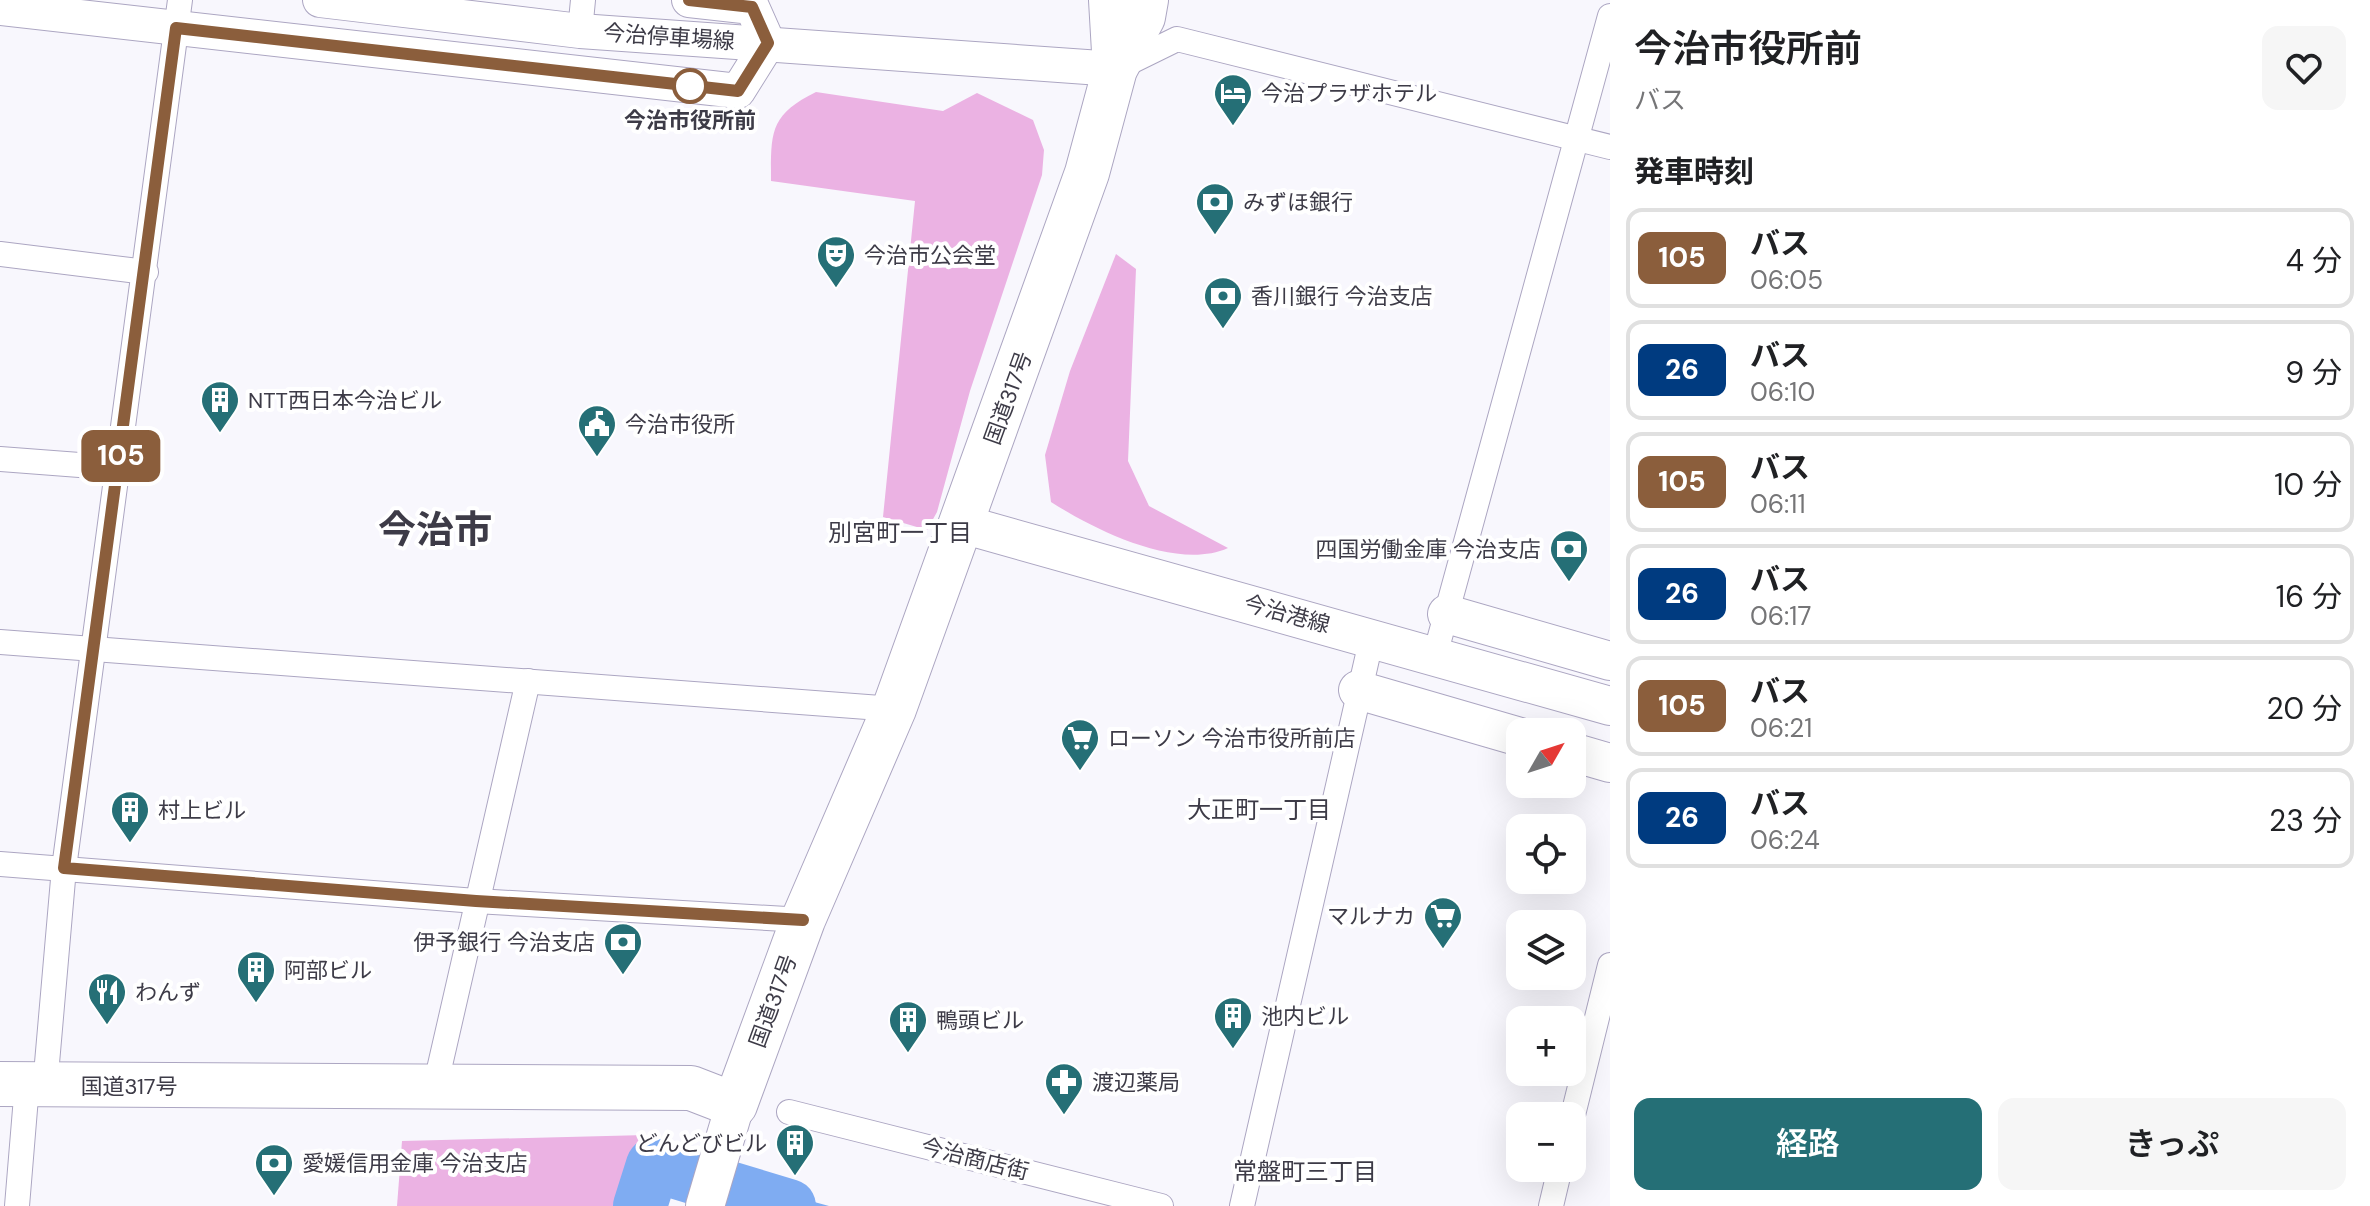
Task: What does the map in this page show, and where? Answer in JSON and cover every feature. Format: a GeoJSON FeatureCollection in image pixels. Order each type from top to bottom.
{"type":"FeatureCollection","features":[{"type":"Feature","properties":{"kind":"highway","name":"国道317号"},"geometry":{"type":"LineString","coordinates":[[1111,0],[1115,69]]}},
{"type":"Feature","properties":{"kind":"highway","name":"国道317号"},"geometry":{"type":"LineString","coordinates":[[24,1085],[691,1088],[735,1105],[803,920],[894,709],[1087,173],[1115,69],[1143,17],[1146,0]]}},
{"type":"Feature","properties":{"kind":"main road","name":"今治停車場線"},"geometry":{"type":"LineString","coordinates":[[320,0],[581,15],[768,43],[1115,69]]}},
{"type":"Feature","properties":{"kind":"main road"},"geometry":{"type":"LineString","coordinates":[[0,8],[178,14],[738,91],[768,43],[752,7],[689,0]]}},
{"type":"Feature","properties":{"kind":"main road","name":"今治港線"},"geometry":{"type":"LineString","coordinates":[[962,524],[1610,706]]}},
{"type":"Feature","properties":{"kind":"main road"},"geometry":{"type":"LineString","coordinates":[[1447,614],[1610,661]]}},
{"type":"Feature","properties":{"kind":"main road"},"geometry":{"type":"LineString","coordinates":[[1358,690],[1506,733]]}},
{"type":"Feature","properties":{"kind":"main road"},"geometry":{"type":"LineString","coordinates":[[1586,756],[1610,763]]}},
{"type":"Feature","properties":{"kind":"main road"},"geometry":{"type":"LineString","coordinates":[[705,1206],[735,1105]]}},
{"type":"Feature","properties":{"kind":"street"},"geometry":{"type":"LineString","coordinates":[[17,1206],[24,1085],[64,868],[146,272],[178,14]]}},
{"type":"Feature","properties":{"kind":"street"},"geometry":{"type":"LineString","coordinates":[[1435,655],[1579,139],[1610,16]]}},
{"type":"Feature","properties":{"kind":"street"},"geometry":{"type":"LineString","coordinates":[[1115,69],[1177,39],[1610,147]]}},
{"type":"Feature","properties":{"kind":"street"},"geometry":{"type":"LineString","coordinates":[[0,254],[146,272]]}},
{"type":"Feature","properties":{"kind":"street"},"geometry":{"type":"LineString","coordinates":[[0,459],[119,468]]}},
{"type":"Feature","properties":{"kind":"street"},"geometry":{"type":"LineString","coordinates":[[1242,1206],[1372,637]]}},
{"type":"Feature","properties":{"kind":"street"},"geometry":{"type":"LineString","coordinates":[[0,642],[894,709]]}},
{"type":"Feature","properties":{"kind":"street"},"geometry":{"type":"LineString","coordinates":[[435,1087],[528,681]]}},
{"type":"Feature","properties":{"kind":"street"},"geometry":{"type":"LineString","coordinates":[[0,864],[476,901],[803,920]]}},
{"type":"Feature","properties":{"kind":"street"},"geometry":{"type":"LineString","coordinates":[[1576,1102],[1610,965]]}},
{"type":"Feature","properties":{"kind":"street","name":"今治商店街"},"geometry":{"type":"LineString","coordinates":[[789,1112],[1161,1206]]}},
{"type":"Feature","properties":{"kind":"street"},"geometry":{"type":"LineString","coordinates":[[1551,1206],[1557,1182]]}},
{"type":"Feature","properties":{"kind":"shaded area"},"geometry":{"type":"Polygon","coordinates":[[[816,92],[943,111],[977,93],[1033,120],[1044,150],[1042,175],[970,391],[937,512],[927,530],[883,517],[915,201],[771,181],[771,150],[776,127],[789,109],[816,92]]]}},
{"type":"Feature","properties":{"kind":"shaded area"},"geometry":{"type":"Polygon","coordinates":[[[1116,254],[1136,269],[1128,461],[1149,506],[1228,548],[1208,554],[1161,551],[1113,535],[1051,502],[1045,455],[1070,371],[1116,254]]]}},
{"type":"Feature","properties":{"kind":"shaded area"},"geometry":{"type":"Polygon","coordinates":[[[646,1135],[623,1206],[397,1206],[402,1141],[646,1135]]]}},
{"type":"Feature","properties":{"kind":"water"},"geometry":{"type":"Polygon","coordinates":[[[774,1191],[829,1206],[770,1206],[774,1191]]]}},
{"type":"Feature","properties":{"kind":"waterway"},"geometry":{"type":"LineString","coordinates":[[640,1206],[653,1165],[789,1206]]}},
{"type":"Feature","properties":{"kind":"bus line","name":"105"},"geometry":{"type":"LineString","coordinates":[[689,0],[752,7],[768,43],[738,91],[176,28],[146,272],[64,868],[476,901],[803,920]]}},
{"type":"Feature","properties":{"kind":"place","name":"今治市役所前"},"geometry":{"type":"Point","coordinates":[690,86]}},
{"type":"Feature","properties":{"kind":"place","name":"今治プラザホテル"},"geometry":{"type":"Point","coordinates":[1233,127]}},
{"type":"Feature","properties":{"kind":"place","name":"みずほ銀行"},"geometry":{"type":"Point","coordinates":[1215,236]}},
{"type":"Feature","properties":{"kind":"place","name":"今治市公会堂"},"geometry":{"type":"Point","coordinates":[836,289]}},
{"type":"Feature","properties":{"kind":"place","name":"香川銀行 今治支店"},"geometry":{"type":"Point","coordinates":[1223,330]}},
{"type":"Feature","properties":{"kind":"place","name":"NTT西日本今治ビル"},"geometry":{"type":"Point","coordinates":[220,434]}},
{"type":"Feature","properties":{"kind":"place","name":"今治市役所"},"geometry":{"type":"Point","coordinates":[597,458]}},
{"type":"Feature","properties":{"kind":"place","name":"四国労働金庫 今治支店"},"geometry":{"type":"Point","coordinates":[1569,583]}},
{"type":"Feature","properties":{"kind":"place","name":"ローソン 今治市役所前店"},"geometry":{"type":"Point","coordinates":[1080,772]}},
{"type":"Feature","properties":{"kind":"place","name":"村上ビル"},"geometry":{"type":"Point","coordinates":[130,844]}},
{"type":"Feature","properties":{"kind":"place","name":"マルナカ"},"geometry":{"type":"Point","coordinates":[1443,950]}},
{"type":"Feature","properties":{"kind":"place","name":"伊予銀行 今治支店"},"geometry":{"type":"Point","coordinates":[623,976]}},
{"type":"Feature","properties":{"kind":"place","name":"阿部ビル"},"geometry":{"type":"Point","coordinates":[256,1004]}},
{"type":"Feature","properties":{"kind":"place","name":"わんず"},"geometry":{"type":"Point","coordinates":[107,1026]}},
{"type":"Feature","properties":{"kind":"place","name":"池内ビル"},"geometry":{"type":"Point","coordinates":[1233,1050]}},
{"type":"Feature","properties":{"kind":"place","name":"鴨頭ビル"},"geometry":{"type":"Point","coordinates":[908,1054]}},
{"type":"Feature","properties":{"kind":"place","name":"渡辺薬局"},"geometry":{"type":"Point","coordinates":[1064,1116]}},
{"type":"Feature","properties":{"kind":"place","name":"どんどびビル"},"geometry":{"type":"Point","coordinates":[795,1177]}},
{"type":"Feature","properties":{"kind":"place","name":"愛媛信用金庫 今治支店"},"geometry":{"type":"Point","coordinates":[274,1197]}},
{"type":"Feature","properties":{"kind":"district","name":"今治市"},"geometry":{"type":"Point","coordinates":[435,530]}},
{"type":"Feature","properties":{"kind":"district","name":"別宮町一丁目"},"geometry":{"type":"Point","coordinates":[900,532]}},
{"type":"Feature","properties":{"kind":"district","name":"大正町一丁目"},"geometry":{"type":"Point","coordinates":[1259,809]}},
{"type":"Feature","properties":{"kind":"district","name":"常盤町三丁目"},"geometry":{"type":"Point","coordinates":[1305,1171]}}]}
